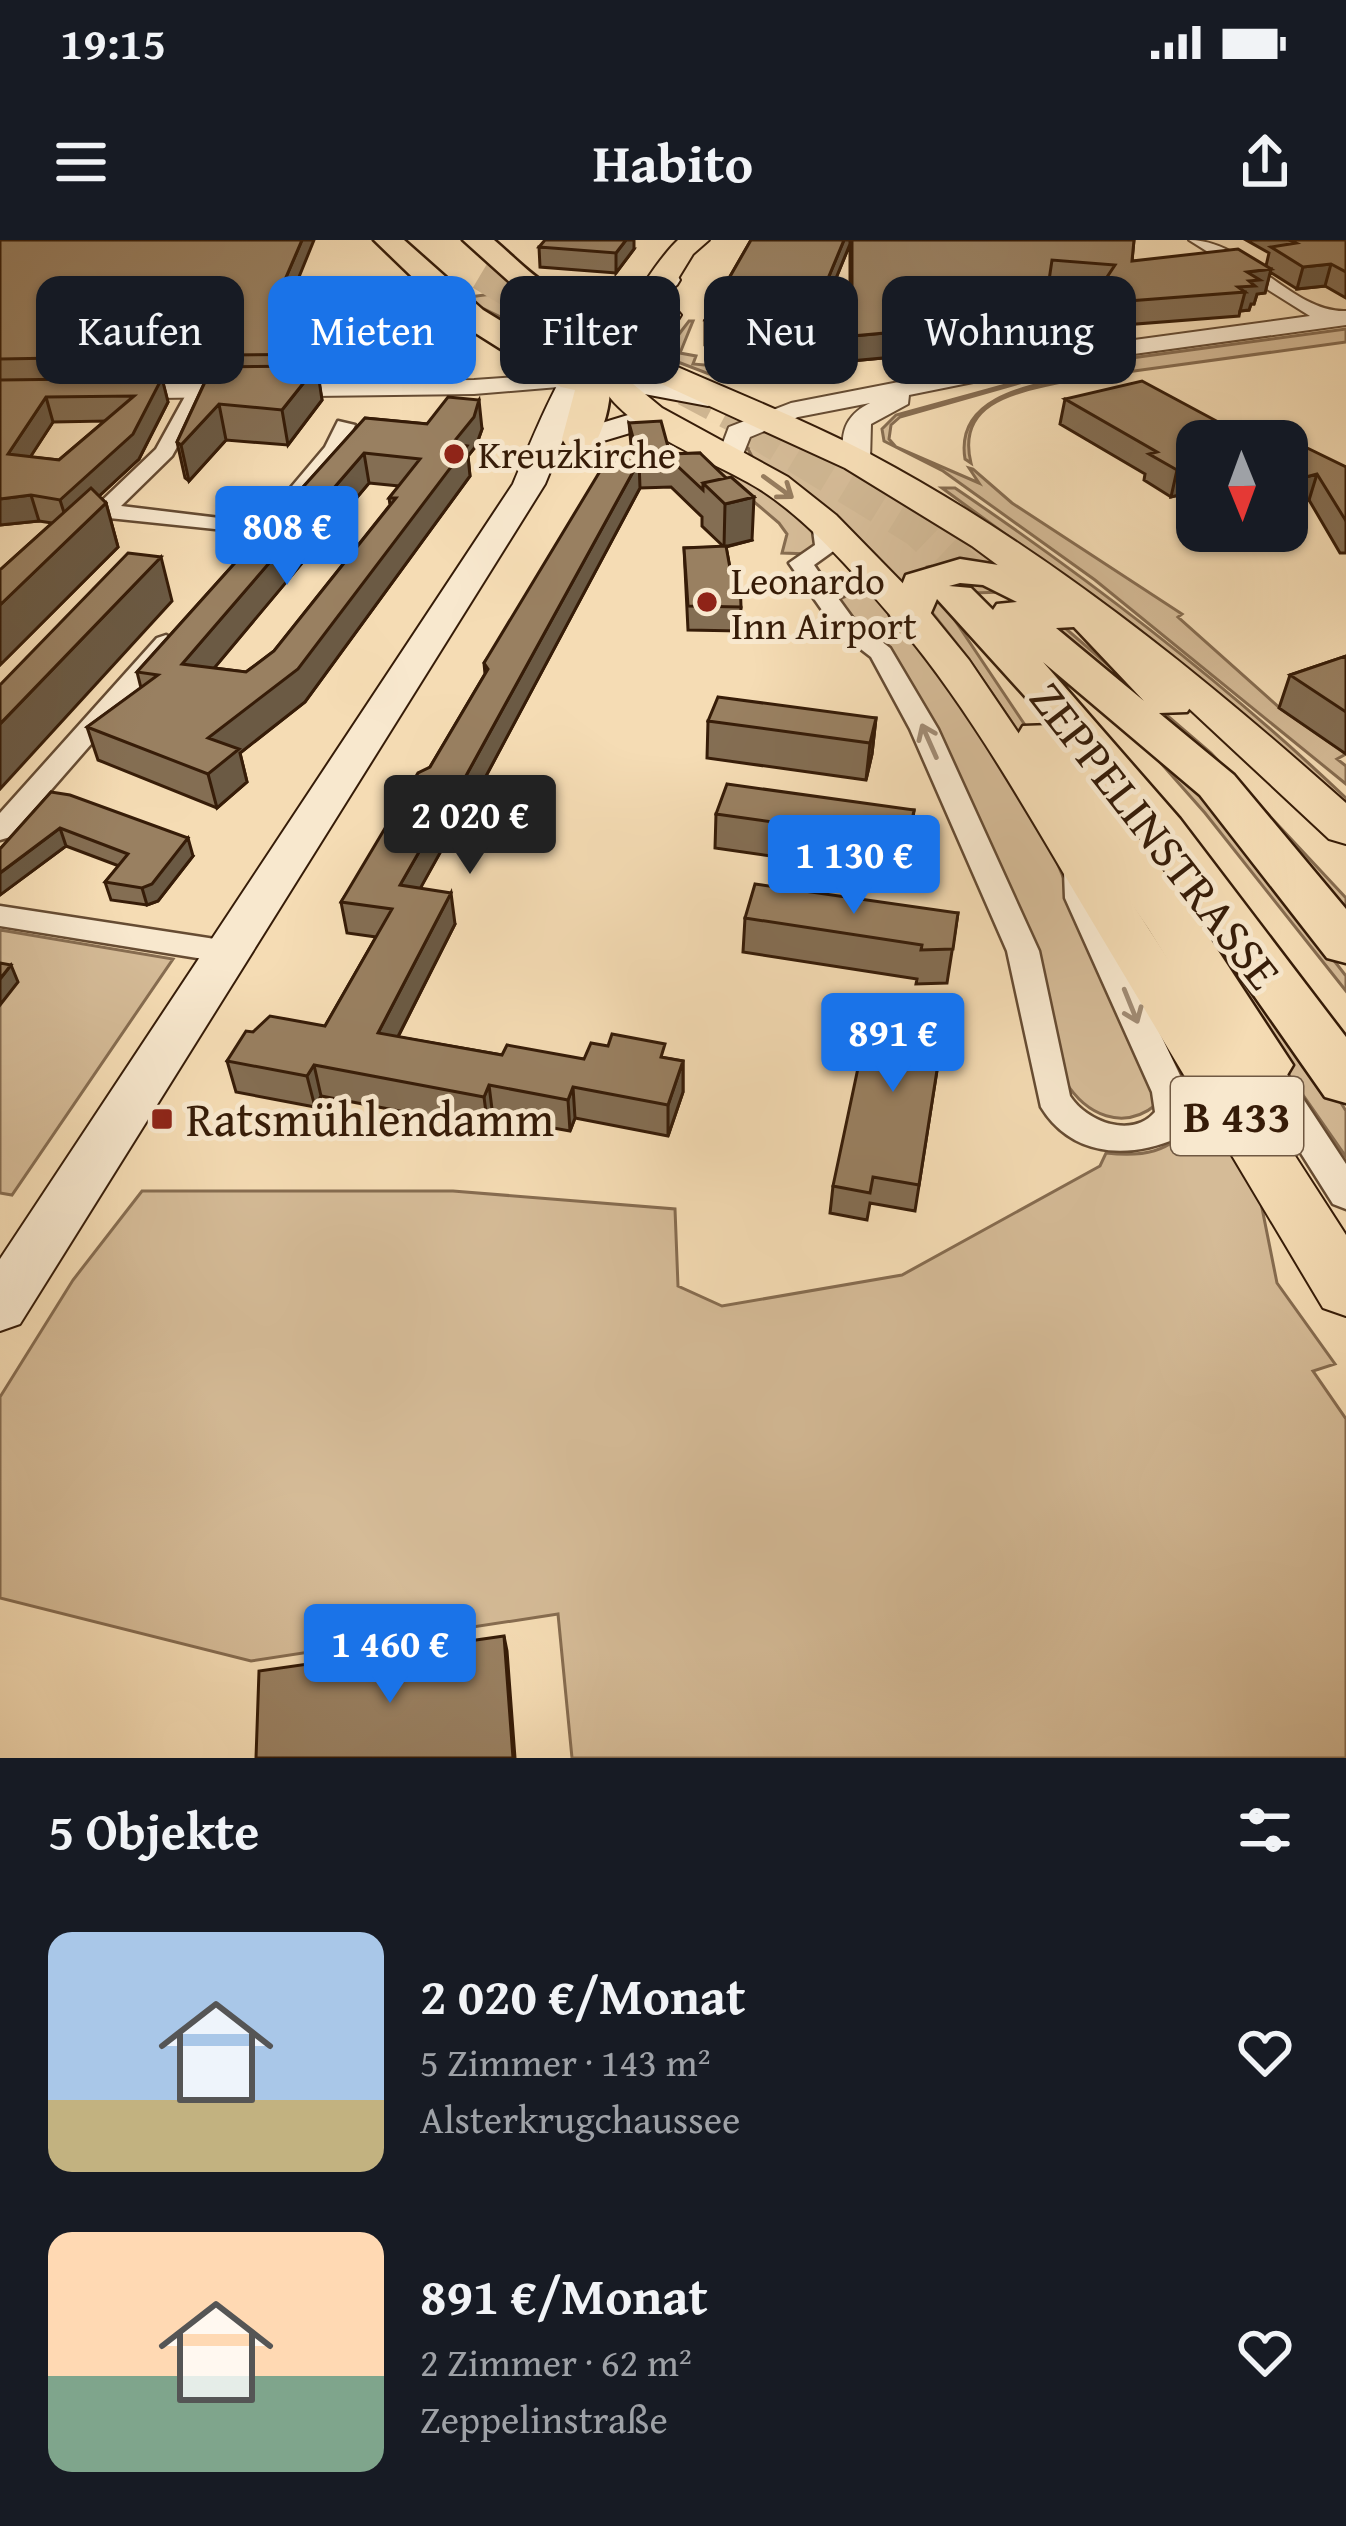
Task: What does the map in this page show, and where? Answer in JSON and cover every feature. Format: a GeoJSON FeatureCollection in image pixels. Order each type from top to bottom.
{"type":"FeatureCollection","features":[{"type":"Feature","properties":{"kind":"highway"},"geometry":{"type":"LineString","coordinates":[[388,240],[483,263]]}},
{"type":"Feature","properties":{"kind":"highway"},"geometry":{"type":"LineString","coordinates":[[419,240],[483,263]]}},
{"type":"Feature","properties":{"kind":"highway"},"geometry":{"type":"LineString","coordinates":[[445,240],[483,263],[500,300]]}},
{"type":"Feature","properties":{"kind":"highway"},"geometry":{"type":"LineString","coordinates":[[568,430],[601,384]]}},
{"type":"Feature","properties":{"kind":"highway"},"geometry":{"type":"LineString","coordinates":[[898,601],[929,580],[958,570],[991,572],[1039,596],[1144,676]]}},
{"type":"Feature","properties":{"kind":"highway"},"geometry":{"type":"LineString","coordinates":[[969,599],[1216,785],[1346,945]]}},
{"type":"Feature","properties":{"kind":"highway"},"geometry":{"type":"LineString","coordinates":[[969,599],[1039,735],[1168,918],[1263,1065]]}},
{"type":"Feature","properties":{"kind":"highway","name":"ZEPPELINSTRASSE"},"geometry":{"type":"LineString","coordinates":[[969,599],[1151,774],[1249,892],[1346,1024]]}},
{"type":"Feature","properties":{"kind":"highway","name":"ZEPPELINSTRASSE"},"geometry":{"type":"LineString","coordinates":[[969,599],[1215,898],[1346,1082]]}},
{"type":"Feature","properties":{"kind":"highway"},"geometry":{"type":"LineString","coordinates":[[1088,616],[1346,881]]}},
{"type":"Feature","properties":{"kind":"main road"},"geometry":{"type":"LineString","coordinates":[[670,276],[683,250],[697,240],[703,251],[680,287]]}},
{"type":"Feature","properties":{"kind":"main road","name":"ZEPPELINSTRASSE"},"geometry":{"type":"LineString","coordinates":[[615,384],[633,404],[776,484],[823,523],[898,601],[954,669],[1079,859],[1346,1289]]}},
{"type":"Feature","properties":{"kind":"main road","name":"ZEPPELINSTRASSE"},"geometry":{"type":"LineString","coordinates":[[648,384],[708,397],[856,460],[985,538],[1196,692],[1346,829]]}},
{"type":"Feature","properties":{"kind":"main road"},"geometry":{"type":"LineString","coordinates":[[0,1307],[568,430],[669,425]]}},
{"type":"Feature","properties":{"kind":"street"},"geometry":{"type":"LineString","coordinates":[[1199,240],[1292,298],[1293,306],[1331,319]]}},
{"type":"Feature","properties":{"kind":"street"},"geometry":{"type":"LineString","coordinates":[[1136,346],[1331,319]]}},
{"type":"Feature","properties":{"kind":"street"},"geometry":{"type":"LineString","coordinates":[[474,387],[500,380]]}},
{"type":"Feature","properties":{"kind":"street"},"geometry":{"type":"LineString","coordinates":[[730,456],[738,433],[765,419],[933,384]]}},
{"type":"Feature","properties":{"kind":"street"},"geometry":{"type":"LineString","coordinates":[[856,460],[852,435],[858,421],[933,384]]}},
{"type":"Feature","properties":{"kind":"street"},"geometry":{"type":"LineString","coordinates":[[0,393],[474,387],[529,398],[568,430]]}},
{"type":"Feature","properties":{"kind":"street"},"geometry":{"type":"LineString","coordinates":[[49,562],[165,452],[198,391]]}},
{"type":"Feature","properties":{"kind":"street"},"geometry":{"type":"LineString","coordinates":[[104,511],[259,538],[335,449],[345,425]]}},
{"type":"Feature","properties":{"kind":"street","name":"ZEPPELINSTRASSE"},"geometry":{"type":"LineString","coordinates":[[823,523],[825,553],[801,563],[851,631],[881,653],[906,692],[1023,951],[1053,1098],[1067,1120],[1093,1134],[1124,1139],[1146,1136],[1164,1128],[1173,1113],[1170,1092],[1080,898],[1079,859]]}},
{"type":"Feature","properties":{"kind":"street"},"geometry":{"type":"LineString","coordinates":[[825,597],[833,588],[859,583],[898,601]]}},
{"type":"Feature","properties":{"kind":"street"},"geometry":{"type":"LineString","coordinates":[[0,831],[177,631]]}},
{"type":"Feature","properties":{"kind":"street"},"geometry":{"type":"LineString","coordinates":[[0,916],[228,952]]}},
{"type":"Feature","properties":{"kind":"street","name":"ZEPPELINSTRASSE"},"geometry":{"type":"LineString","coordinates":[[1129,943],[1263,1065],[1346,1194]]}},
{"type":"Feature","properties":{"kind":"shaded area"},"geometry":{"type":"Polygon","coordinates":[[[500,293],[500,317],[476,305],[476,296],[500,293]]]}},
{"type":"Feature","properties":{"kind":"shaded area"},"geometry":{"type":"Polygon","coordinates":[[[693,321],[680,353],[680,333],[693,321]]]}},
{"type":"Feature","properties":{"kind":"shaded area"},"geometry":{"type":"Polygon","coordinates":[[[1346,329],[1346,342],[1136,371],[1136,357],[1346,329]]]}},
{"type":"Feature","properties":{"kind":"shaded area"},"geometry":{"type":"Polygon","coordinates":[[[680,353],[696,356],[693,364],[704,365],[704,372],[680,363],[680,353]]]}},
{"type":"Feature","properties":{"kind":"shaded area"},"geometry":{"type":"Polygon","coordinates":[[[1016,384],[900,417],[891,425],[889,439],[896,447],[979,483],[969,468],[973,469],[1012,503],[1182,614],[1178,617],[1281,709],[1346,754],[1337,759],[1346,766],[1346,784],[1095,580],[943,471],[884,441],[882,429],[896,415],[1016,384]]]}},
{"type":"Feature","properties":{"kind":"shaded area"},"geometry":{"type":"Polygon","coordinates":[[[1053,384],[1004,398],[987,408],[975,421],[969,439],[971,463],[965,459],[965,438],[971,422],[983,409],[998,398],[1053,384]]]}},
{"type":"Feature","properties":{"kind":"shaded area"},"geometry":{"type":"Polygon","coordinates":[[[757,433],[811,450],[846,468],[1005,568],[965,560],[927,567],[926,574],[905,592],[755,462],[748,449],[757,433]]]}},
{"type":"Feature","properties":{"kind":"shaded area"},"geometry":{"type":"Polygon","coordinates":[[[687,445],[779,499],[821,544],[810,554],[782,553],[787,534],[779,523],[687,445]]]}},
{"type":"Feature","properties":{"kind":"shaded area"},"geometry":{"type":"Polygon","coordinates":[[[942,488],[955,488],[1157,635],[1346,798],[1346,812],[1090,596],[942,488]]]}},
{"type":"Feature","properties":{"kind":"shaded area"},"geometry":{"type":"Polygon","coordinates":[[[944,580],[1016,586],[1211,753],[1346,898],[1346,914],[1007,592],[970,593],[944,604],[1031,734],[1091,838],[968,658],[926,605],[944,580]]]}},
{"type":"Feature","properties":{"kind":"shaded area"},"geometry":{"type":"Polygon","coordinates":[[[858,591],[878,596],[920,642],[1049,843],[1157,1104],[1144,1112],[1131,1117],[1106,1116],[1083,1103],[1065,1081],[939,737],[899,666],[837,600],[858,591]]]}},
{"type":"Feature","properties":{"kind":"shaded area"},"geometry":{"type":"Polygon","coordinates":[[[1024,685],[1302,1040],[1346,1111],[1346,1157],[1019,686],[1024,685]]]}},
{"type":"Feature","properties":{"kind":"shaded area"},"geometry":{"type":"Polygon","coordinates":[[[1129,727],[1185,769],[1346,976],[1346,991],[1205,813],[1129,727]]]}},
{"type":"Feature","properties":{"kind":"shaded area"},"geometry":{"type":"Polygon","coordinates":[[[0,930],[173,959],[12,1195],[0,1193],[0,930]]]}},
{"type":"Feature","properties":{"kind":"shaded area"},"geometry":{"type":"Polygon","coordinates":[[[1154,1023],[1259,1193],[1277,1283],[1335,1364],[1313,1371],[1346,1419],[1346,1758],[572,1758],[558,1614],[251,1661],[0,1598],[0,1397],[73,1280],[142,1191],[453,1191],[675,1209],[678,1286],[722,1306],[902,1275],[1100,1166],[1106,1153],[1143,1153],[1165,1147],[1193,1123],[1194,1104],[1154,1023]]]}},
{"type":"Feature","properties":{"kind":"building"},"geometry":{"type":"Polygon","coordinates":[[[0,240],[302,240],[287,276],[268,276],[268,355],[244,355],[244,276],[36,276],[36,358],[0,359],[0,240]]]}},
{"type":"Feature","properties":{"kind":"building"},"geometry":{"type":"Polygon","coordinates":[[[545,240],[626,240],[616,253],[539,247],[545,240]]]}},
{"type":"Feature","properties":{"kind":"building"},"geometry":{"type":"Polygon","coordinates":[[[751,240],[844,240],[829,276],[730,276],[751,240]]]}},
{"type":"Feature","properties":{"kind":"building"},"geometry":{"type":"Polygon","coordinates":[[[852,240],[1134,240],[1132,261],[1238,249],[1271,269],[1247,272],[1260,280],[1249,281],[1255,286],[1238,287],[1245,292],[1136,300],[1136,276],[1108,276],[1115,265],[1052,260],[1050,276],[882,276],[882,333],[858,335],[858,276],[852,276],[852,240]]]}},
{"type":"Feature","properties":{"kind":"building"},"geometry":{"type":"Polygon","coordinates":[[[1289,240],[1346,240],[1346,272],[1331,264],[1303,267],[1271,247],[1296,243],[1289,240]]]}},
{"type":"Feature","properties":{"kind":"building"},"geometry":{"type":"Polygon","coordinates":[[[268,366],[268,384],[303,384],[282,410],[219,404],[181,445],[177,442],[204,384],[244,384],[244,367],[268,366]]]}},
{"type":"Feature","properties":{"kind":"building"},"geometry":{"type":"Polygon","coordinates":[[[0,380],[159,384],[133,434],[60,500],[31,495],[0,499],[0,380]],[[134,396],[46,397],[8,454],[59,460],[134,396]]]}},
{"type":"Feature","properties":{"kind":"building"},"geometry":{"type":"Polygon","coordinates":[[[1142,381],[1215,420],[1176,420],[1176,469],[1149,454],[1157,452],[1065,399],[1142,381]]]}},
{"type":"Feature","properties":{"kind":"building"},"geometry":{"type":"Polygon","coordinates":[[[448,397],[479,400],[474,417],[452,444],[467,446],[298,669],[208,738],[239,749],[208,774],[87,727],[158,675],[137,672],[365,418],[427,424],[448,397]],[[364,453],[182,664],[246,672],[274,651],[396,498],[389,498],[420,459],[364,453]]]}},
{"type":"Feature","properties":{"kind":"building"},"geometry":{"type":"Polygon","coordinates":[[[661,421],[670,454],[700,453],[726,478],[703,483],[703,490],[671,460],[639,461],[451,803],[400,885],[451,893],[378,1033],[502,1055],[507,1045],[584,1059],[591,1043],[608,1046],[612,1034],[665,1044],[661,1057],[683,1061],[668,1105],[573,1087],[568,1100],[489,1085],[484,1097],[314,1065],[307,1076],[227,1061],[246,1031],[253,1032],[270,1016],[325,1026],[392,909],[341,902],[418,773],[430,767],[488,669],[484,663],[608,458],[638,456],[629,423],[661,421]]]}},
{"type":"Feature","properties":{"kind":"building"},"geometry":{"type":"Polygon","coordinates":[[[1308,448],[1346,467],[1346,521],[1317,474],[1308,476],[1308,448]]]}},
{"type":"Feature","properties":{"kind":"building"},"geometry":{"type":"Polygon","coordinates":[[[731,477],[754,497],[725,504],[703,483],[731,477]]]}},
{"type":"Feature","properties":{"kind":"building"},"geometry":{"type":"Polygon","coordinates":[[[91,488],[106,503],[0,605],[0,570],[91,488]]]}},
{"type":"Feature","properties":{"kind":"building"},"geometry":{"type":"Polygon","coordinates":[[[726,546],[732,579],[740,579],[741,607],[688,606],[684,548],[726,546]]]}},
{"type":"Feature","properties":{"kind":"building"},"geometry":{"type":"Polygon","coordinates":[[[128,553],[161,557],[0,724],[0,685],[128,553]]]}},
{"type":"Feature","properties":{"kind":"building"},"geometry":{"type":"Polygon","coordinates":[[[1346,656],[1346,712],[1290,675],[1346,656]]]}},
{"type":"Feature","properties":{"kind":"building"},"geometry":{"type":"Polygon","coordinates":[[[718,697],[876,718],[870,743],[708,721],[718,697]]]}},
{"type":"Feature","properties":{"kind":"building"},"geometry":{"type":"Polygon","coordinates":[[[727,784],[914,810],[908,841],[716,814],[727,784]]]}},
{"type":"Feature","properties":{"kind":"building"},"geometry":{"type":"Polygon","coordinates":[[[51,792],[188,838],[152,884],[142,888],[105,882],[128,854],[60,828],[0,873],[0,849],[51,792]]]}},
{"type":"Feature","properties":{"kind":"building"},"geometry":{"type":"Polygon","coordinates":[[[755,884],[958,913],[953,949],[921,950],[922,945],[745,918],[755,884]]]}},
{"type":"Feature","properties":{"kind":"building"},"geometry":{"type":"Polygon","coordinates":[[[914,995],[948,1000],[919,1185],[873,1177],[870,1193],[833,1186],[872,1002],[912,1008],[914,995]]]}},
{"type":"Feature","properties":{"kind":"building"},"geometry":{"type":"Polygon","coordinates":[[[504,1636],[513,1758],[256,1758],[259,1671],[504,1636]]]}},
{"type":"Feature","properties":{"kind":"tunnel"},"geometry":{"type":"LineString","coordinates":[[481,274],[753,426]]}},
{"type":"Feature","properties":{"kind":"tunnel"},"geometry":{"type":"LineString","coordinates":[[747,423],[919,528],[986,592]]}},
{"type":"Feature","properties":{"kind":"place","name":"Kreuzkirche"},"geometry":{"type":"Point","coordinates":[454,454]}},
{"type":"Feature","properties":{"kind":"place","name":"Leonardo Inn Airport"},"geometry":{"type":"Point","coordinates":[707,602]}},
{"type":"Feature","properties":{"kind":"place","name":"Ratsmühlendamm"},"geometry":{"type":"Point","coordinates":[162,1119]}}]}
